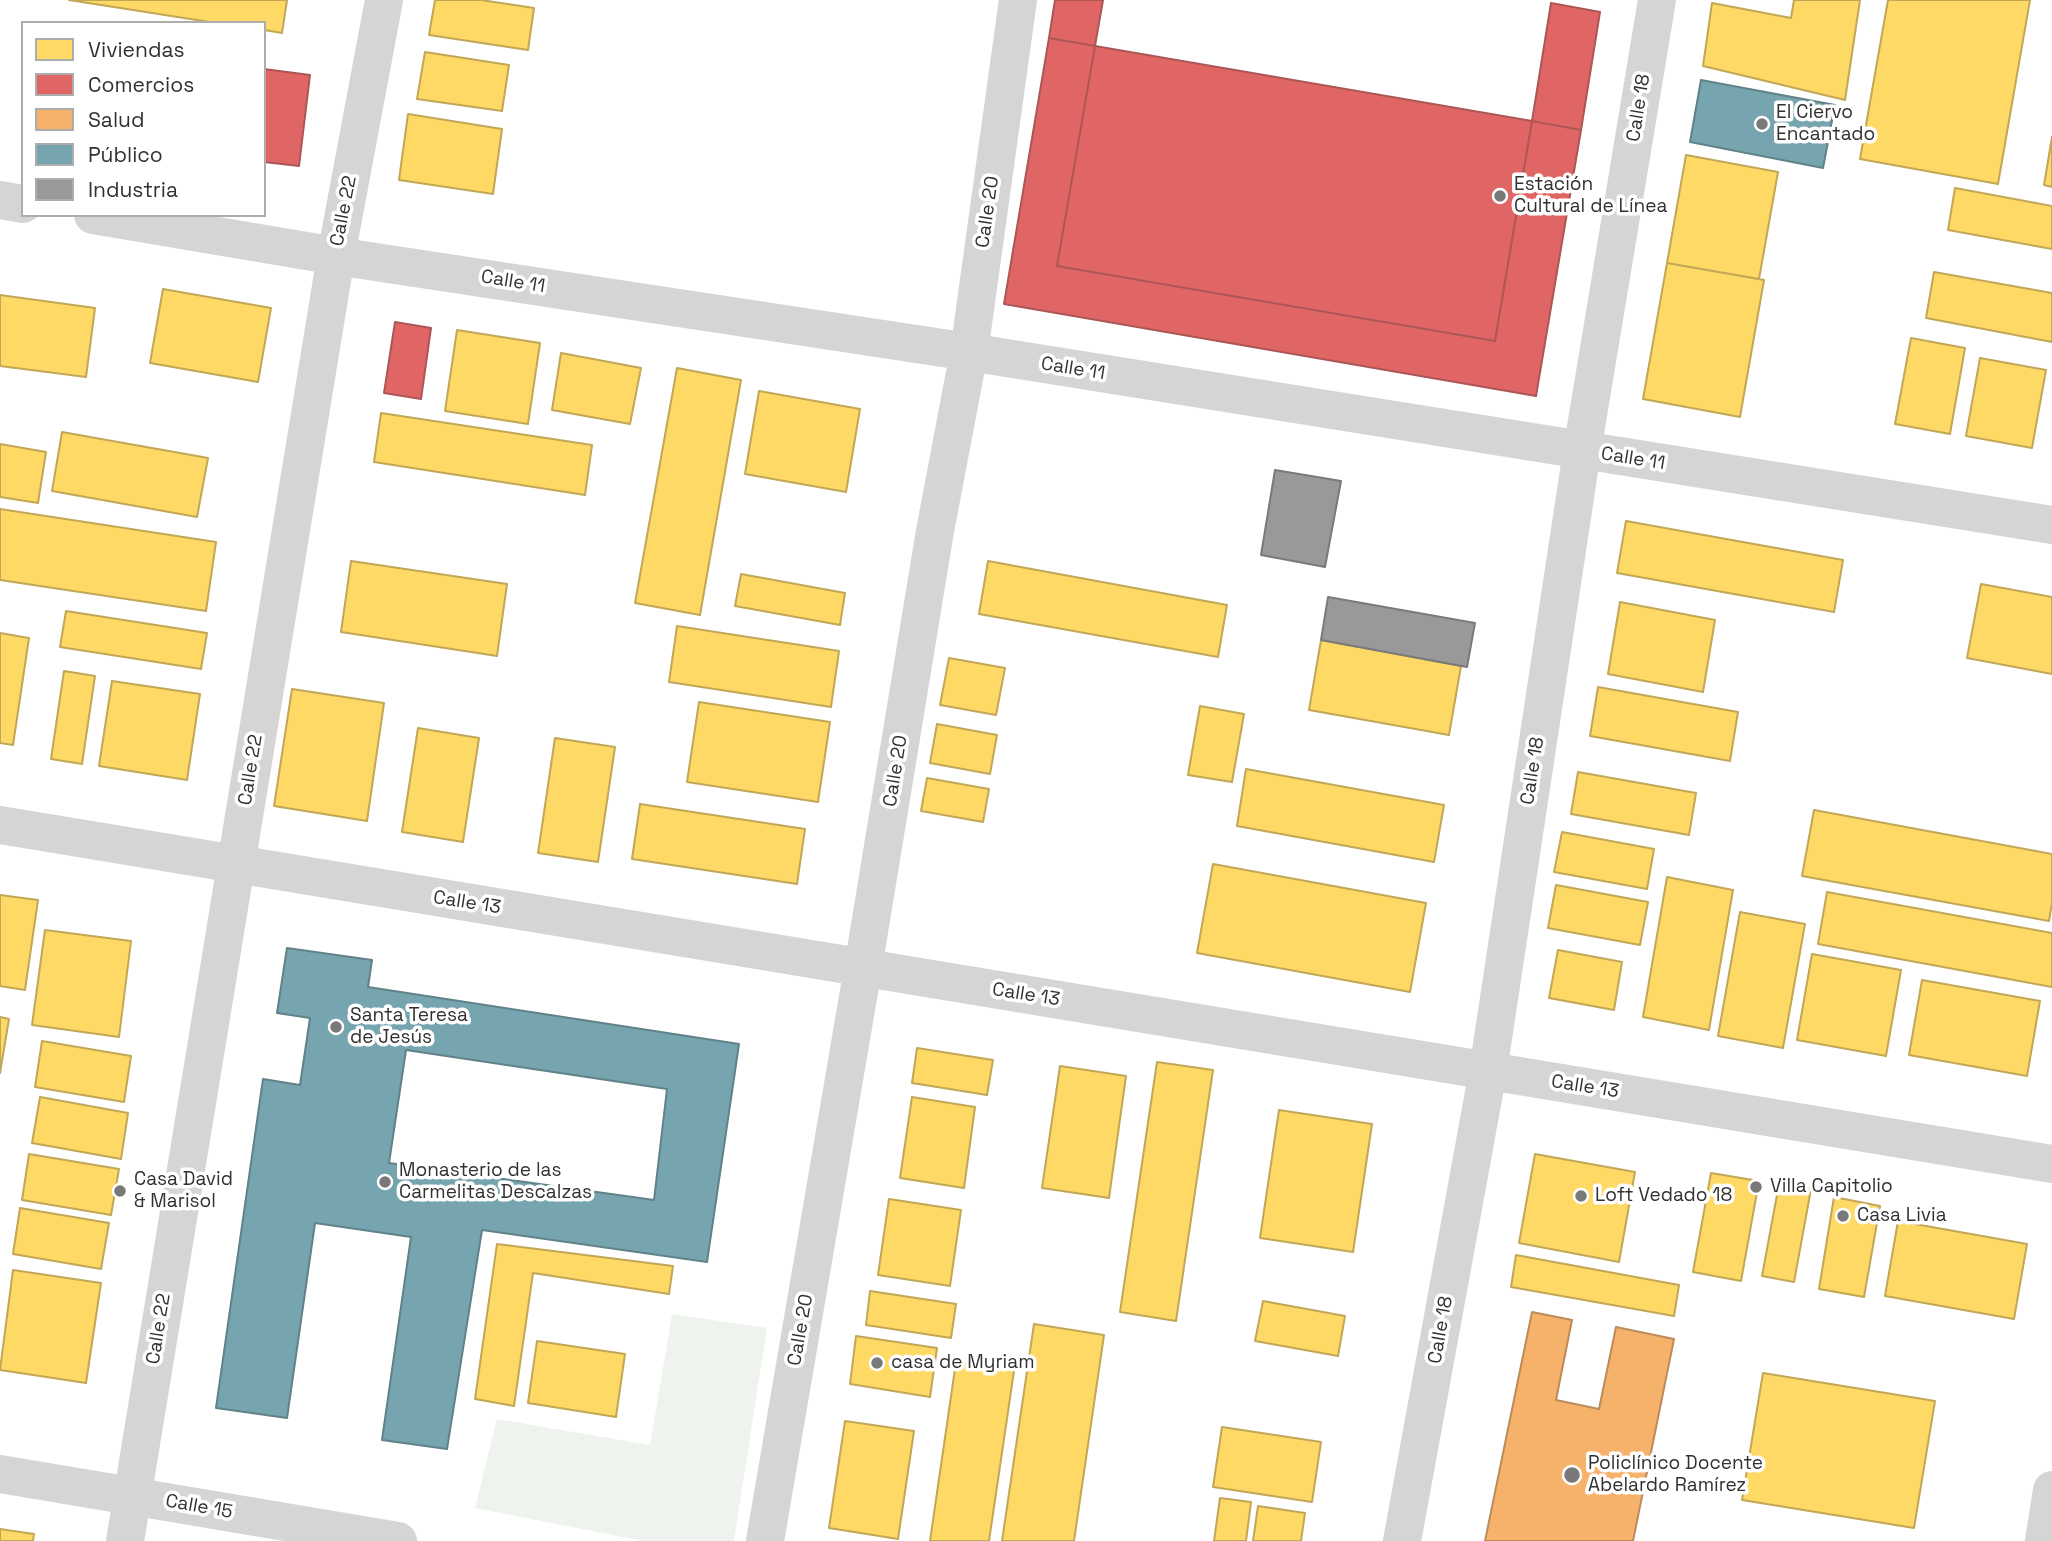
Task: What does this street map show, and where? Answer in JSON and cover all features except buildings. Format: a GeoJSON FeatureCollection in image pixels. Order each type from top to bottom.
{"type":"FeatureCollection","features":[{"type":"Feature","properties":{"kind":"street","name":"Calle 22"},"geometry":{"type":"LineString","coordinates":[[125,1541],[336,256],[384,0]]}},
{"type":"Feature","properties":{"kind":"street","name":"Calle 20"},"geometry":{"type":"LineString","coordinates":[[765,1541],[935,531],[969,352],[1018,0]]}},
{"type":"Feature","properties":{"kind":"street","name":"Calle 18"},"geometry":{"type":"LineString","coordinates":[[1402,1541],[1488,1071],[1582,451],[1657,0]]}},
{"type":"Feature","properties":{"kind":"street"},"geometry":{"type":"LineString","coordinates":[[0,200],[21,204]]}},
{"type":"Feature","properties":{"kind":"street","name":"Calle 11"},"geometry":{"type":"LineString","coordinates":[[105,217],[336,256],[969,352],[2052,525]]}},
{"type":"Feature","properties":{"kind":"street","name":"Calle 13"},"geometry":{"type":"LineString","coordinates":[[0,825],[2052,1164]]}},
{"type":"Feature","properties":{"kind":"street","name":"Calle 15"},"geometry":{"type":"LineString","coordinates":[[0,1474],[398,1541]]}},
{"type":"Feature","properties":{"kind":"street"},"geometry":{"type":"LineString","coordinates":[[2044,1541],[2052,1490]]}},
{"type":"Feature","properties":{"kind":"shaded area"},"geometry":{"type":"Polygon","coordinates":[[[672,1314],[767,1328],[734,1541],[643,1541],[475,1508],[497,1419],[650,1445],[672,1314]]]}},
{"type":"Feature","properties":{"kind":"place","name":"El Ciervo Encantado"},"geometry":{"type":"Point","coordinates":[1762,124]}},
{"type":"Feature","properties":{"kind":"place","name":"Estación Cultural de Línea"},"geometry":{"type":"Point","coordinates":[1500,196]}},
{"type":"Feature","properties":{"kind":"place","name":"Santa Teresa de Jesús"},"geometry":{"type":"Point","coordinates":[336,1027]}},
{"type":"Feature","properties":{"kind":"place","name":"Monasterio de las Carmelitas Descalzas"},"geometry":{"type":"Point","coordinates":[385,1182]}},
{"type":"Feature","properties":{"kind":"place","name":"Villa Capitolio"},"geometry":{"type":"Point","coordinates":[1756,1187]}},
{"type":"Feature","properties":{"kind":"place","name":"Casa David & Marisol"},"geometry":{"type":"Point","coordinates":[120,1191]}},
{"type":"Feature","properties":{"kind":"place","name":"Loft Vedado 18"},"geometry":{"type":"Point","coordinates":[1581,1196]}},
{"type":"Feature","properties":{"kind":"place","name":"Casa Livia"},"geometry":{"type":"Point","coordinates":[1843,1216]}},
{"type":"Feature","properties":{"kind":"place","name":"casa de Myriam"},"geometry":{"type":"Point","coordinates":[877,1363]}},
{"type":"Feature","properties":{"kind":"place","name":"Policlínico Docente Abelardo Ramírez"},"geometry":{"type":"Point","coordinates":[1572,1475]}}]}
